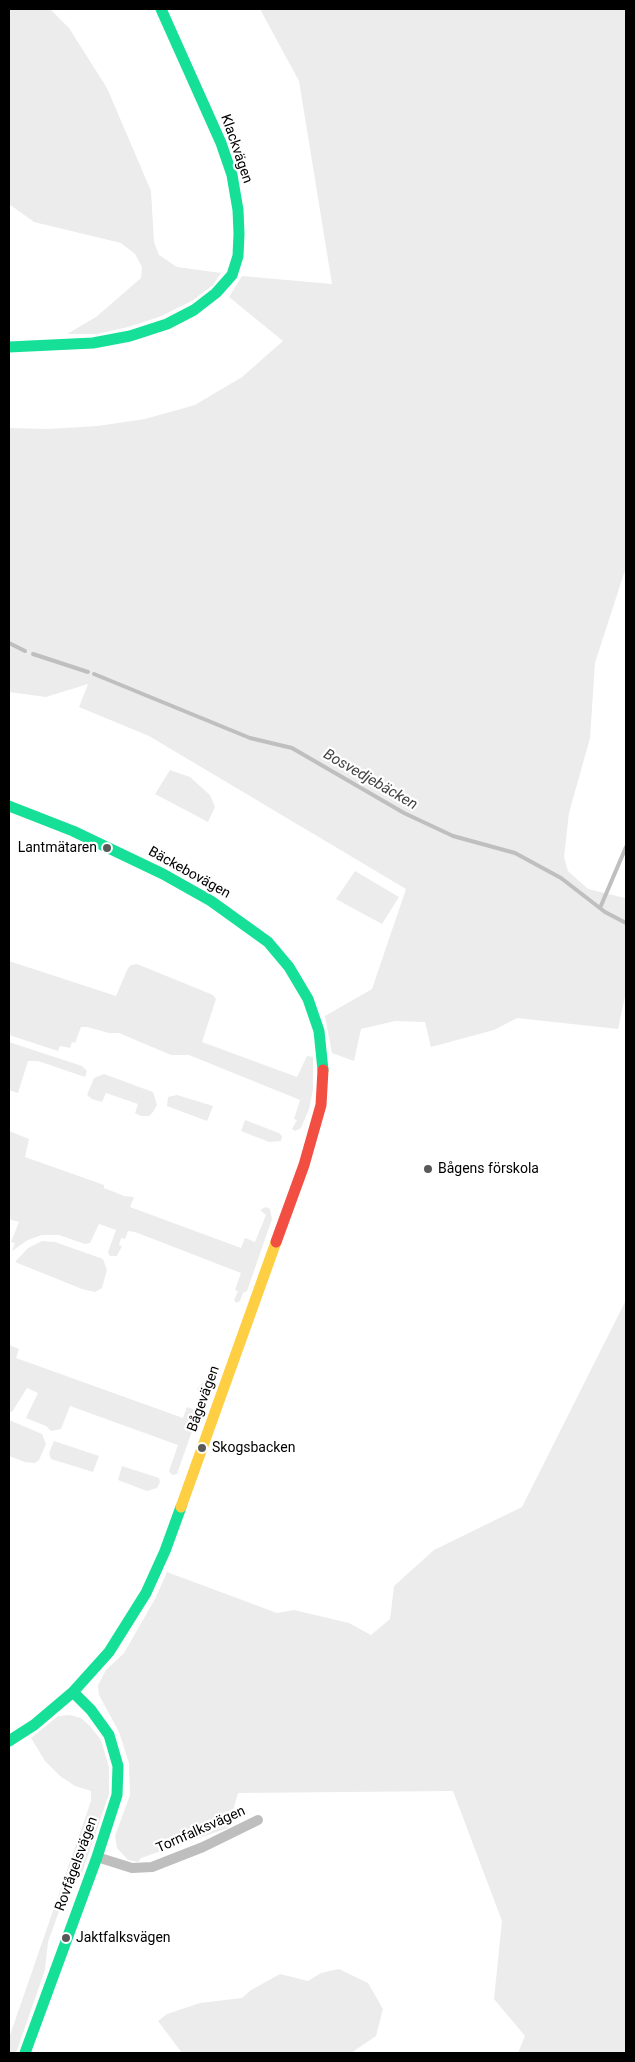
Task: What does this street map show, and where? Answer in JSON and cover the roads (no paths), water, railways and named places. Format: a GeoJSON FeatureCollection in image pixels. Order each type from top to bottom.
{"type":"FeatureCollection","features":[{"type":"Feature","properties":{"kind":"street","name":"Klackvägen"},"geometry":{"type":"LineString","coordinates":[[9,347],[93,343],[148,330],[194,310],[216,293],[232,275],[238,256],[239,234],[238,210],[232,175],[217,134],[177,41],[160,9]]}},
{"type":"Feature","properties":{"kind":"street","name":"Bäckebovägen"},"geometry":{"type":"LineString","coordinates":[[9,806],[73,831],[137,861],[211,901],[252,930],[281,956],[299,983],[314,1016]]}},
{"type":"Feature","properties":{"kind":"street","name":"Bågevägen"},"geometry":{"type":"LineString","coordinates":[[9,1741],[34,1725],[73,1692],[109,1652],[146,1593],[165,1551],[312,1141],[321,1105],[324,1065],[314,1016]]}},
{"type":"Feature","properties":{"kind":"street","name":"Rovfågelsvägen"},"geometry":{"type":"LineString","coordinates":[[25,2053],[97,1857],[117,1794],[118,1766],[110,1735],[91,1710],[73,1692]]}},
{"type":"Feature","properties":{"kind":"street","name":"Tornfalksvägen"},"geometry":{"type":"LineString","coordinates":[[97,1857],[132,1868],[152,1867],[203,1847],[258,1820]]}},
{"type":"Feature","properties":{"kind":"waterway","name":"Bosvedjebäcken"},"geometry":{"type":"LineString","coordinates":[[9,643],[25,651]]}},
{"type":"Feature","properties":{"kind":"waterway","name":"Bosvedjebäcken"},"geometry":{"type":"LineString","coordinates":[[33,654],[88,672]]}},
{"type":"Feature","properties":{"kind":"waterway","name":"Bosvedjebäcken"},"geometry":{"type":"LineString","coordinates":[[94,674],[250,738],[292,748],[404,813],[453,836],[515,853],[561,878],[605,912],[626,923]]}},
{"type":"Feature","properties":{"kind":"waterway"},"geometry":{"type":"LineString","coordinates":[[600,908],[626,847]]}},
{"type":"Feature","properties":{"kind":"place","name":"Lantmätaren"},"geometry":{"type":"Point","coordinates":[107,848]}},
{"type":"Feature","properties":{"kind":"place","name":"Bågens förskola"},"geometry":{"type":"Point","coordinates":[428,1169]}},
{"type":"Feature","properties":{"kind":"place","name":"Skogsbacken"},"geometry":{"type":"Point","coordinates":[202,1448]}},
{"type":"Feature","properties":{"kind":"place","name":"Jaktfalksvägen"},"geometry":{"type":"Point","coordinates":[66,1938]}}]}
